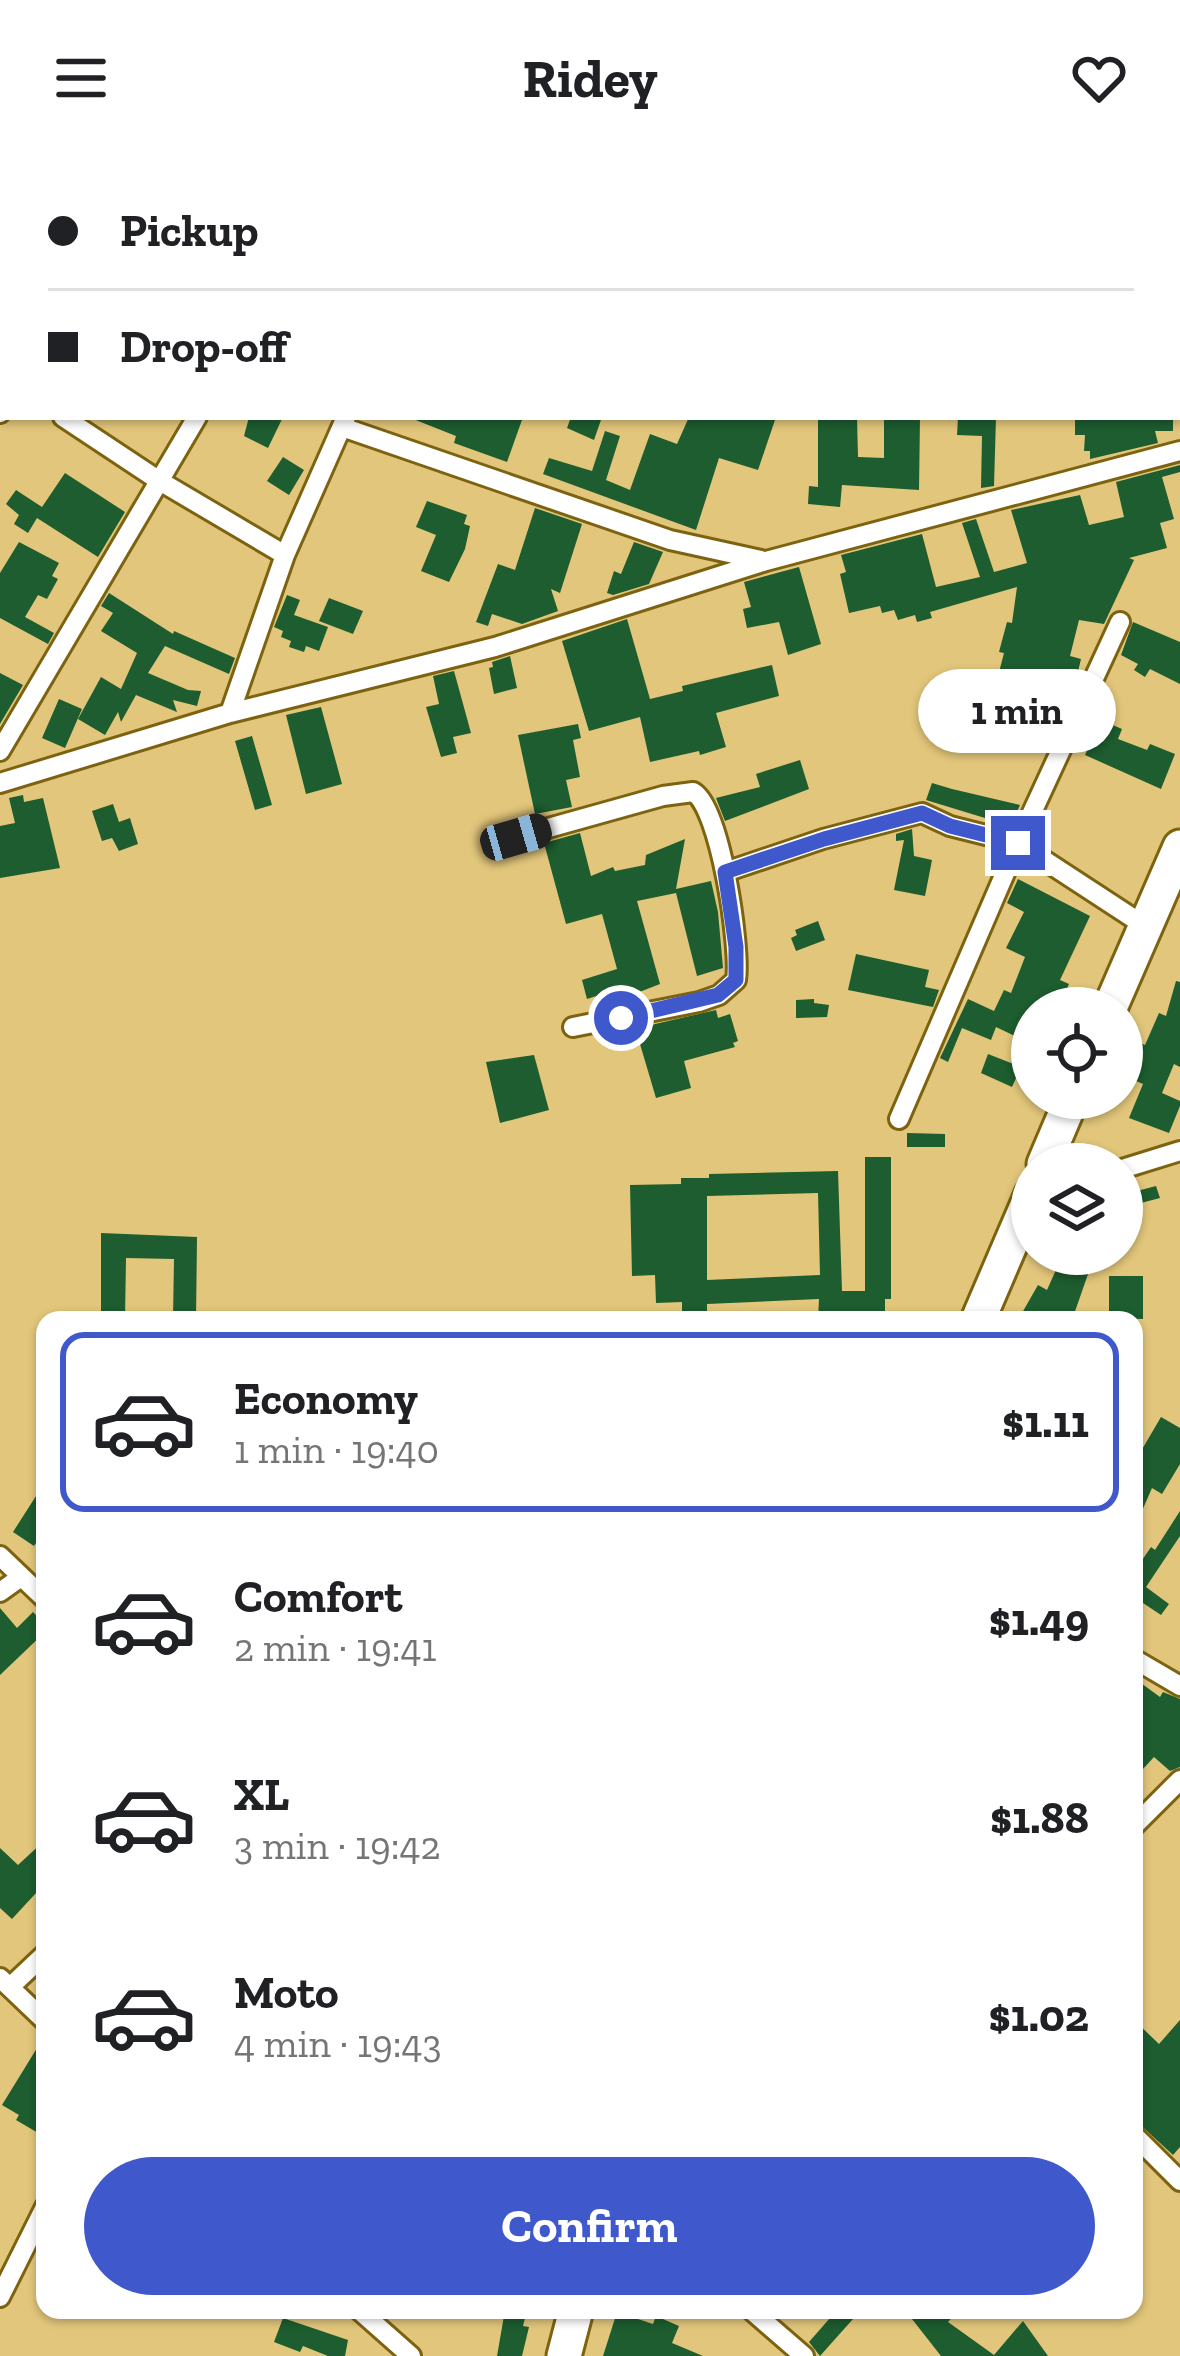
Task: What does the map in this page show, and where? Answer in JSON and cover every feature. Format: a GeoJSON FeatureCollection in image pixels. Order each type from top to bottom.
{"type":"FeatureCollection","features":[{"type":"Feature","properties":{"kind":"highway"},"geometry":{"type":"LineString","coordinates":[[1119,987],[1180,847]]}},
{"type":"Feature","properties":{"kind":"highway"},"geometry":{"type":"LineString","coordinates":[[982,1311],[1011,1243]]}},
{"type":"Feature","properties":{"kind":"highway"},"geometry":{"type":"LineString","coordinates":[[564,2356],[574,2319]]}},
{"type":"Feature","properties":{"kind":"street"},"geometry":{"type":"LineString","coordinates":[[68,420],[285,555]]}},
{"type":"Feature","properties":{"kind":"street"},"geometry":{"type":"LineString","coordinates":[[0,751],[195,420]]}},
{"type":"Feature","properties":{"kind":"street"},"geometry":{"type":"LineString","coordinates":[[230,713],[285,555],[344,422],[670,540],[766,561]]}},
{"type":"Feature","properties":{"kind":"street"},"geometry":{"type":"LineString","coordinates":[[0,763],[7,781],[230,713],[495,647],[766,561],[1180,451]]}},
{"type":"Feature","properties":{"kind":"street"},"geometry":{"type":"LineString","coordinates":[[898,1119],[1120,622]]}},
{"type":"Feature","properties":{"kind":"street"},"geometry":{"type":"LineString","coordinates":[[516,837],[663,796],[693,792],[706,805],[725,872],[736,980],[718,995],[684,1006],[573,1028]]}},
{"type":"Feature","properties":{"kind":"street"},"geometry":{"type":"LineString","coordinates":[[725,872],[922,813],[950,826],[1018,843],[1145,926]]}},
{"type":"Feature","properties":{"kind":"street"},"geometry":{"type":"LineString","coordinates":[[1143,1162],[1180,1151]]}},
{"type":"Feature","properties":{"kind":"street"},"geometry":{"type":"LineString","coordinates":[[0,1556],[36,1590]]}},
{"type":"Feature","properties":{"kind":"street"},"geometry":{"type":"LineString","coordinates":[[0,1592],[22,1577]]}},
{"type":"Feature","properties":{"kind":"street"},"geometry":{"type":"LineString","coordinates":[[1143,1664],[1180,1686]]}},
{"type":"Feature","properties":{"kind":"street"},"geometry":{"type":"LineString","coordinates":[[1143,1817],[1180,1780]]}},
{"type":"Feature","properties":{"kind":"street"},"geometry":{"type":"LineString","coordinates":[[36,1961],[5,1983],[36,2012]]}},
{"type":"Feature","properties":{"kind":"street"},"geometry":{"type":"LineString","coordinates":[[1143,2142],[1177,2171]]}},
{"type":"Feature","properties":{"kind":"street"},"geometry":{"type":"LineString","coordinates":[[0,2297],[36,2225]]}},
{"type":"Feature","properties":{"kind":"street"},"geometry":{"type":"LineString","coordinates":[[369,2319],[411,2356]]}},
{"type":"Feature","properties":{"kind":"street"},"geometry":{"type":"LineString","coordinates":[[761,2319],[804,2356]]}},
{"type":"Feature","properties":{"kind":"building"},"geometry":{"type":"Polygon","coordinates":[[[248,420],[282,420],[268,448],[244,436],[248,420]]]}},
{"type":"Feature","properties":{"kind":"building"},"geometry":{"type":"Polygon","coordinates":[[[416,420],[522,420],[507,462],[454,443],[456,436],[416,420]]]}},
{"type":"Feature","properties":{"kind":"building"},"geometry":{"type":"Polygon","coordinates":[[[570,420],[601,420],[594,440],[567,428],[570,420]]]}},
{"type":"Feature","properties":{"kind":"building"},"geometry":{"type":"Polygon","coordinates":[[[688,420],[775,420],[758,470],[719,458],[696,530],[543,474],[549,458],[592,471],[605,431],[620,436],[606,480],[630,490],[650,434],[677,444],[688,420]]]}},
{"type":"Feature","properties":{"kind":"building"},"geometry":{"type":"Polygon","coordinates":[[[818,420],[857,420],[858,457],[884,458],[884,420],[920,420],[919,490],[842,485],[840,507],[808,504],[809,486],[818,487],[818,420]]]}},
{"type":"Feature","properties":{"kind":"building"},"geometry":{"type":"Polygon","coordinates":[[[958,420],[996,420],[994,486],[981,488],[982,436],[957,435],[958,420]]]}},
{"type":"Feature","properties":{"kind":"building"},"geometry":{"type":"Polygon","coordinates":[[[1075,420],[1173,420],[1173,431],[1155,431],[1158,443],[1090,459],[1090,451],[1084,451],[1085,435],[1075,435],[1075,420]]]}},
{"type":"Feature","properties":{"kind":"building"},"geometry":{"type":"Polygon","coordinates":[[[283,457],[304,470],[289,495],[267,481],[283,457]]]}},
{"type":"Feature","properties":{"kind":"building"},"geometry":{"type":"Polygon","coordinates":[[[1180,465],[1180,472],[1162,477],[1174,519],[1160,523],[1167,548],[1129,558],[1134,560],[1104,624],[1079,620],[1070,656],[1081,659],[1073,693],[998,676],[1004,653],[999,652],[1007,622],[1012,623],[1017,587],[930,612],[932,618],[917,622],[915,615],[898,620],[894,610],[882,613],[880,606],[849,613],[841,555],[922,534],[936,587],[980,577],[962,523],[976,519],[994,572],[1027,563],[1011,510],[1080,495],[1089,525],[1124,517],[1116,482],[1180,465]]]}},
{"type":"Feature","properties":{"kind":"building"},"geometry":{"type":"Polygon","coordinates":[[[65,473],[125,512],[98,557],[37,518],[28,533],[14,524],[19,515],[6,504],[16,490],[42,507],[65,473]]]}},
{"type":"Feature","properties":{"kind":"building"},"geometry":{"type":"Polygon","coordinates":[[[427,501],[467,515],[464,524],[470,526],[449,582],[421,571],[436,535],[416,527],[427,501]]]}},
{"type":"Feature","properties":{"kind":"building"},"geometry":{"type":"Polygon","coordinates":[[[535,508],[582,524],[560,593],[551,589],[558,611],[522,624],[492,614],[488,626],[476,622],[498,564],[515,570],[535,508]]]}},
{"type":"Feature","properties":{"kind":"building"},"geometry":{"type":"Polygon","coordinates":[[[19,542],[59,563],[52,576],[58,579],[47,599],[38,595],[25,617],[54,633],[48,644],[0,618],[0,573],[19,542]]]}},
{"type":"Feature","properties":{"kind":"building"},"geometry":{"type":"Polygon","coordinates":[[[634,542],[663,552],[649,584],[607,593],[614,571],[621,574],[634,542]]]}},
{"type":"Feature","properties":{"kind":"building"},"geometry":{"type":"Polygon","coordinates":[[[799,567],[821,644],[788,655],[779,622],[747,628],[743,609],[751,607],[744,582],[799,567]]]}},
{"type":"Feature","properties":{"kind":"building"},"geometry":{"type":"Polygon","coordinates":[[[109,593],[173,634],[235,658],[229,674],[165,646],[148,673],[201,691],[197,706],[173,700],[177,712],[136,695],[121,722],[118,712],[105,735],[78,719],[101,677],[121,689],[137,653],[101,631],[113,613],[101,606],[109,593]]]}},
{"type":"Feature","properties":{"kind":"building"},"geometry":{"type":"Polygon","coordinates":[[[287,595],[300,600],[294,615],[328,627],[319,651],[289,647],[291,641],[274,627],[287,595]]]}},
{"type":"Feature","properties":{"kind":"building"},"geometry":{"type":"Polygon","coordinates":[[[329,598],[363,611],[353,634],[319,621],[329,598]]]}},
{"type":"Feature","properties":{"kind":"building"},"geometry":{"type":"Polygon","coordinates":[[[627,619],[650,699],[683,691],[682,686],[772,665],[779,696],[716,713],[726,747],[650,762],[640,717],[589,731],[562,641],[627,619]]]}},
{"type":"Feature","properties":{"kind":"building"},"geometry":{"type":"Polygon","coordinates":[[[1133,622],[1180,642],[1180,684],[1150,669],[1145,677],[1134,670],[1138,664],[1121,655],[1133,622]]]}},
{"type":"Feature","properties":{"kind":"building"},"geometry":{"type":"Polygon","coordinates":[[[510,656],[517,688],[494,694],[489,668],[492,662],[510,656]]]}},
{"type":"Feature","properties":{"kind":"building"},"geometry":{"type":"Polygon","coordinates":[[[454,671],[471,733],[453,737],[457,753],[441,757],[426,707],[439,704],[433,676],[454,671]]]}},
{"type":"Feature","properties":{"kind":"building"},"geometry":{"type":"Polygon","coordinates":[[[0,673],[23,685],[0,724],[0,673]]]}},
{"type":"Feature","properties":{"kind":"building"},"geometry":{"type":"Polygon","coordinates":[[[59,699],[82,709],[65,748],[42,738],[59,699]]]}},
{"type":"Feature","properties":{"kind":"building"},"geometry":{"type":"Polygon","coordinates":[[[321,707],[342,784],[306,794],[286,715],[321,707]]]}},
{"type":"Feature","properties":{"kind":"building"},"geometry":{"type":"Polygon","coordinates":[[[970,711],[991,719],[983,738],[962,730],[970,711]]]}},
{"type":"Feature","properties":{"kind":"building"},"geometry":{"type":"Polygon","coordinates":[[[1101,720],[1122,729],[1118,739],[1175,754],[1161,789],[1085,755],[1101,720]]]}},
{"type":"Feature","properties":{"kind":"building"},"geometry":{"type":"Polygon","coordinates":[[[578,724],[581,738],[573,740],[580,777],[566,780],[572,807],[535,814],[518,735],[578,724]]]}},
{"type":"Feature","properties":{"kind":"building"},"geometry":{"type":"Polygon","coordinates":[[[252,736],[272,805],[255,810],[235,741],[252,736]]]}},
{"type":"Feature","properties":{"kind":"building"},"geometry":{"type":"Polygon","coordinates":[[[800,760],[809,789],[725,821],[716,798],[760,787],[756,774],[800,760]]]}},
{"type":"Feature","properties":{"kind":"building"},"geometry":{"type":"Polygon","coordinates":[[[932,783],[1020,805],[1011,826],[926,800],[932,783]]]}},
{"type":"Feature","properties":{"kind":"building"},"geometry":{"type":"Polygon","coordinates":[[[23,795],[24,802],[43,798],[60,868],[0,878],[0,826],[15,823],[9,798],[23,795]]]}},
{"type":"Feature","properties":{"kind":"building"},"geometry":{"type":"Polygon","coordinates":[[[113,804],[119,822],[130,818],[138,844],[119,851],[112,838],[102,841],[92,811],[113,804]]]}},
{"type":"Feature","properties":{"kind":"building"},"geometry":{"type":"Polygon","coordinates":[[[912,829],[914,856],[932,860],[925,896],[894,890],[904,840],[896,841],[896,834],[912,829]]]}},
{"type":"Feature","properties":{"kind":"building"},"geometry":{"type":"Polygon","coordinates":[[[580,833],[591,876],[613,867],[615,871],[645,865],[646,855],[685,839],[676,889],[711,881],[723,968],[697,976],[676,893],[637,901],[660,984],[624,998],[621,988],[587,999],[582,980],[617,969],[602,914],[566,924],[544,843],[580,833]]]}},
{"type":"Feature","properties":{"kind":"building"},"geometry":{"type":"Polygon","coordinates":[[[1018,879],[1090,916],[1060,980],[1068,987],[1013,987],[1025,957],[1006,948],[1024,912],[1007,903],[1018,879]]]}},
{"type":"Feature","properties":{"kind":"building"},"geometry":{"type":"Polygon","coordinates":[[[818,921],[825,940],[796,951],[791,938],[797,935],[795,930],[818,921]]]}},
{"type":"Feature","properties":{"kind":"building"},"geometry":{"type":"Polygon","coordinates":[[[856,954],[929,970],[925,987],[939,990],[933,1007],[848,990],[856,954]]]}},
{"type":"Feature","properties":{"kind":"building"},"geometry":{"type":"Polygon","coordinates":[[[1176,981],[1180,982],[1180,1067],[1174,1064],[1162,1093],[1180,1101],[1169,1133],[1132,1119],[1143,1119],[1143,1044],[1159,1013],[1166,1016],[1176,981]]]}},
{"type":"Feature","properties":{"kind":"building"},"geometry":{"type":"Polygon","coordinates":[[[1004,990],[1011,993],[1011,1034],[996,1027],[991,1040],[962,1028],[948,1062],[940,1058],[968,999],[994,1011],[1004,990]]]}},
{"type":"Feature","properties":{"kind":"building"},"geometry":{"type":"Polygon","coordinates":[[[814,999],[814,1003],[829,1005],[827,1017],[796,1018],[796,1000],[814,999]]]}},
{"type":"Feature","properties":{"kind":"building"},"geometry":{"type":"Polygon","coordinates":[[[716,1010],[718,1018],[730,1014],[738,1041],[735,1047],[684,1061],[691,1088],[656,1098],[637,1034],[644,1032],[642,1027],[716,1010]]]}},
{"type":"Feature","properties":{"kind":"building"},"geometry":{"type":"Polygon","coordinates":[[[988,1054],[1011,1063],[1011,1087],[981,1073],[988,1054]]]}},
{"type":"Feature","properties":{"kind":"building"},"geometry":{"type":"Polygon","coordinates":[[[534,1055],[549,1110],[500,1123],[486,1062],[534,1055]]]}},
{"type":"Feature","properties":{"kind":"building"},"geometry":{"type":"Polygon","coordinates":[[[907,1133],[945,1134],[945,1147],[907,1147],[907,1133]]]}},
{"type":"Feature","properties":{"kind":"building"},"geometry":{"type":"Polygon","coordinates":[[[865,1157],[891,1157],[891,1299],[885,1299],[885,1311],[818,1311],[819,1299],[707,1304],[707,1311],[682,1311],[682,1302],[656,1303],[655,1275],[632,1276],[630,1185],[681,1184],[681,1178],[709,1178],[709,1174],[838,1171],[842,1291],[865,1291],[865,1157]],[[818,1193],[707,1196],[707,1280],[820,1275],[818,1193]]]}},
{"type":"Feature","properties":{"kind":"building"},"geometry":{"type":"Polygon","coordinates":[[[1156,1186],[1160,1198],[1143,1202],[1143,1189],[1156,1186]]]}},
{"type":"Feature","properties":{"kind":"building"},"geometry":{"type":"Polygon","coordinates":[[[101,1233],[197,1237],[196,1311],[173,1311],[174,1259],[126,1258],[125,1311],[101,1311],[101,1233]]]}},
{"type":"Feature","properties":{"kind":"building"},"geometry":{"type":"Polygon","coordinates":[[[1054,1275],[1088,1275],[1075,1311],[1023,1311],[1038,1285],[1047,1290],[1054,1275]]]}},
{"type":"Feature","properties":{"kind":"building"},"geometry":{"type":"Polygon","coordinates":[[[1109,1276],[1143,1276],[1143,1311],[1109,1311],[1109,1276]]]}},
{"type":"Feature","properties":{"kind":"building"},"geometry":{"type":"Polygon","coordinates":[[[1161,1417],[1180,1428],[1180,1464],[1162,1494],[1152,1488],[1143,1508],[1143,1448],[1161,1417]]]}},
{"type":"Feature","properties":{"kind":"building"},"geometry":{"type":"Polygon","coordinates":[[[36,1496],[36,1543],[34,1546],[13,1532],[36,1496]]]}},
{"type":"Feature","properties":{"kind":"building"},"geometry":{"type":"Polygon","coordinates":[[[1180,1511],[1180,1536],[1146,1587],[1169,1604],[1161,1615],[1143,1603],[1143,1559],[1151,1547],[1155,1550],[1180,1511]]]}},
{"type":"Feature","properties":{"kind":"building"},"geometry":{"type":"Polygon","coordinates":[[[0,1608],[17,1628],[33,1612],[36,1641],[0,1675],[0,1608]]]}},
{"type":"Feature","properties":{"kind":"building"},"geometry":{"type":"Polygon","coordinates":[[[1143,1685],[1160,1697],[1163,1692],[1180,1699],[1180,1767],[1170,1771],[1154,1757],[1143,1769],[1143,1685]]]}},
{"type":"Feature","properties":{"kind":"building"},"geometry":{"type":"Polygon","coordinates":[[[0,1848],[18,1865],[36,1848],[36,1893],[12,1919],[0,1908],[0,1848]]]}},
{"type":"Feature","properties":{"kind":"building"},"geometry":{"type":"Polygon","coordinates":[[[1180,2020],[1180,2147],[1173,2155],[1143,2127],[1143,2029],[1159,2044],[1180,2020]]]}},
{"type":"Feature","properties":{"kind":"building"},"geometry":{"type":"Polygon","coordinates":[[[36,2050],[36,2132],[2,2105],[36,2050]]]}},
{"type":"Feature","properties":{"kind":"building"},"geometry":{"type":"Polygon","coordinates":[[[283,2319],[348,2340],[345,2356],[328,2356],[303,2346],[300,2352],[274,2342],[283,2319]]]}},
{"type":"Feature","properties":{"kind":"building"},"geometry":{"type":"Polygon","coordinates":[[[503,2319],[525,2319],[523,2326],[529,2327],[522,2356],[497,2356],[503,2319]]]}},
{"type":"Feature","properties":{"kind":"building"},"geometry":{"type":"Polygon","coordinates":[[[615,2319],[653,2324],[655,2319],[663,2319],[679,2326],[672,2343],[703,2356],[603,2356],[615,2319]]]}},
{"type":"Feature","properties":{"kind":"building"},"geometry":{"type":"Polygon","coordinates":[[[829,2319],[853,2319],[820,2356],[809,2342],[829,2319]]]}},
{"type":"Feature","properties":{"kind":"building"},"geometry":{"type":"Polygon","coordinates":[[[912,2319],[951,2319],[948,2322],[994,2355],[1023,2321],[1048,2356],[941,2356],[912,2319]]]}},
{"type":"Feature","properties":{"kind":"route"},"geometry":{"type":"LineString","coordinates":[[621,1018],[718,995],[736,980],[725,872],[922,813],[950,826],[1018,843]]}}]}
